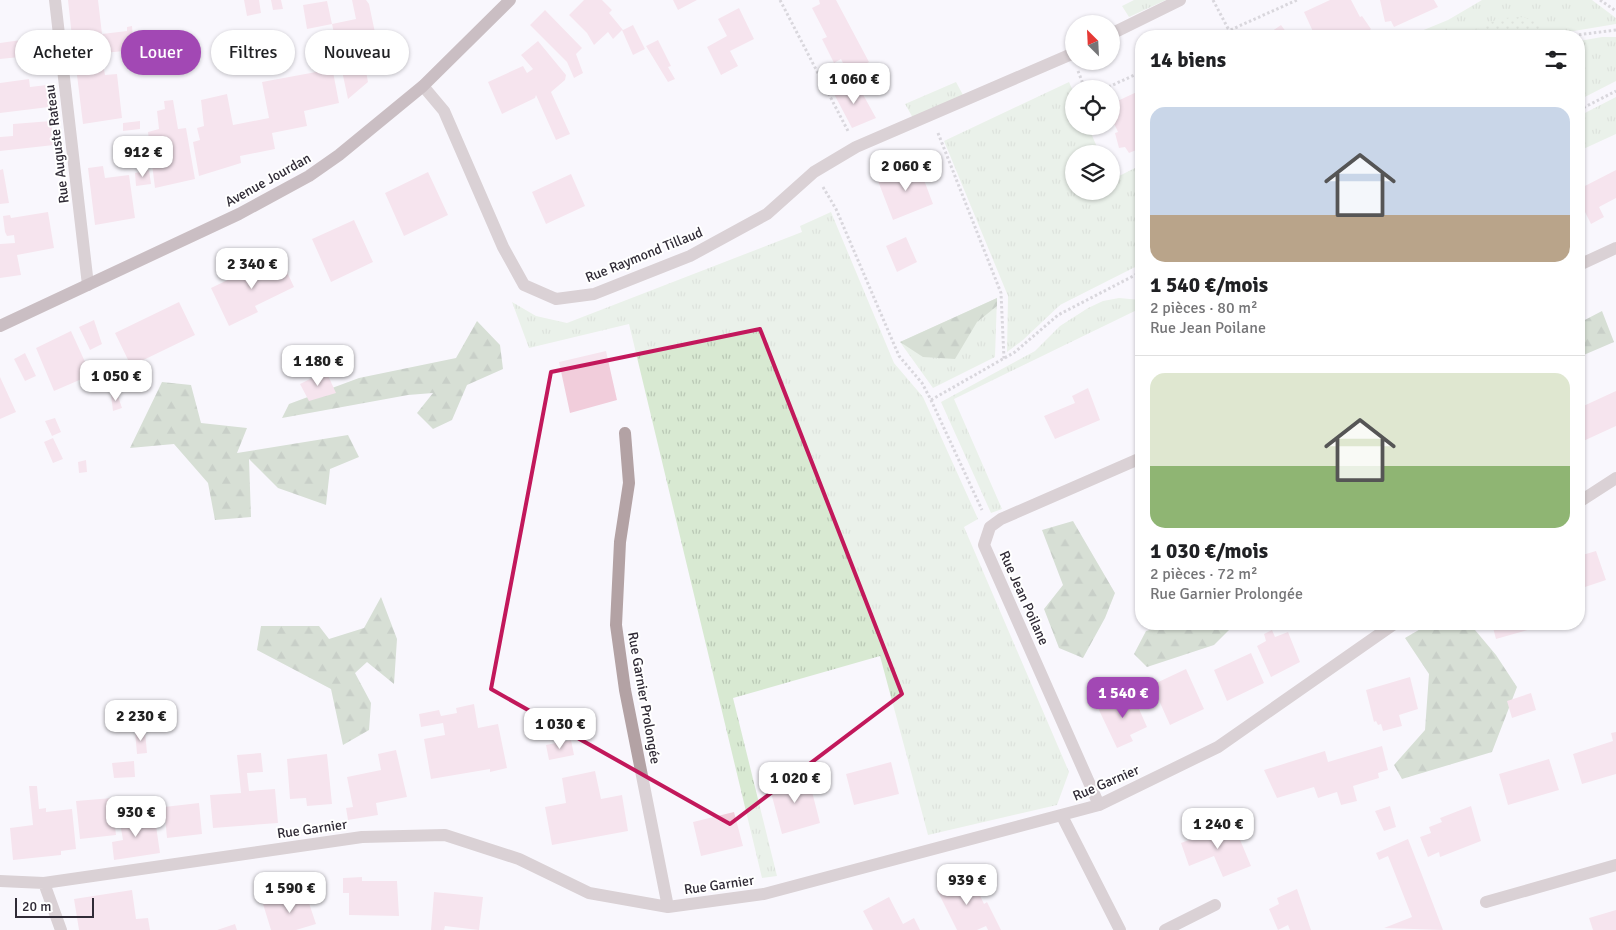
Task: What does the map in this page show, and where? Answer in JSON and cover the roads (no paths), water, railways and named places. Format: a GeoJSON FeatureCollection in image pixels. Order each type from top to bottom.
{"type":"FeatureCollection","features":[{"type":"Feature","properties":{"kind":"main road","name":"Avenue Jourdan"},"geometry":{"type":"LineString","coordinates":[[0,326],[240,214],[300,180],[339,155],[423,86],[510,0]]}},
{"type":"Feature","properties":{"kind":"street","name":"Rue Auguste Rateau"},"geometry":{"type":"LineString","coordinates":[[55,0],[88,285]]}},
{"type":"Feature","properties":{"kind":"street"},"geometry":{"type":"LineString","coordinates":[[1120,30],[1180,0]]}},
{"type":"Feature","properties":{"kind":"street","name":"Rue Raymond Tillaud"},"geometry":{"type":"LineString","coordinates":[[423,86],[444,111],[503,247],[524,285],[556,300],[594,294],[690,256],[767,214],[814,172],[856,147],[1065,57]]}},
{"type":"Feature","properties":{"kind":"street"},"geometry":{"type":"LineString","coordinates":[[1585,262],[1616,248]]}},
{"type":"Feature","properties":{"kind":"street","name":"Rue Garnier Prolongée"},"geometry":{"type":"LineString","coordinates":[[624,433],[629,483],[620,542],[616,625],[625,690],[668,907]]}},
{"type":"Feature","properties":{"kind":"street","name":"Rue Jean Poilane"},"geometry":{"type":"LineString","coordinates":[[1098,805],[984,545],[990,527],[1001,519],[1135,461]]}},
{"type":"Feature","properties":{"kind":"street"},"geometry":{"type":"LineString","coordinates":[[1585,498],[1616,478]]}},
{"type":"Feature","properties":{"kind":"street","name":"Rue Garnier"},"geometry":{"type":"LineString","coordinates":[[0,881],[44,883],[362,836],[445,835],[519,859],[589,892],[668,907],[764,894],[1098,805],[1218,747],[1385,630]]}},
{"type":"Feature","properties":{"kind":"street"},"geometry":{"type":"LineString","coordinates":[[1062,816],[1120,930]]}},
{"type":"Feature","properties":{"kind":"street"},"geometry":{"type":"LineString","coordinates":[[1486,902],[1616,865]]}},
{"type":"Feature","properties":{"kind":"street"},"geometry":{"type":"LineString","coordinates":[[44,883],[61,930]]}},
{"type":"Feature","properties":{"kind":"street"},"geometry":{"type":"LineString","coordinates":[[1165,930],[1215,905]]}}]}
